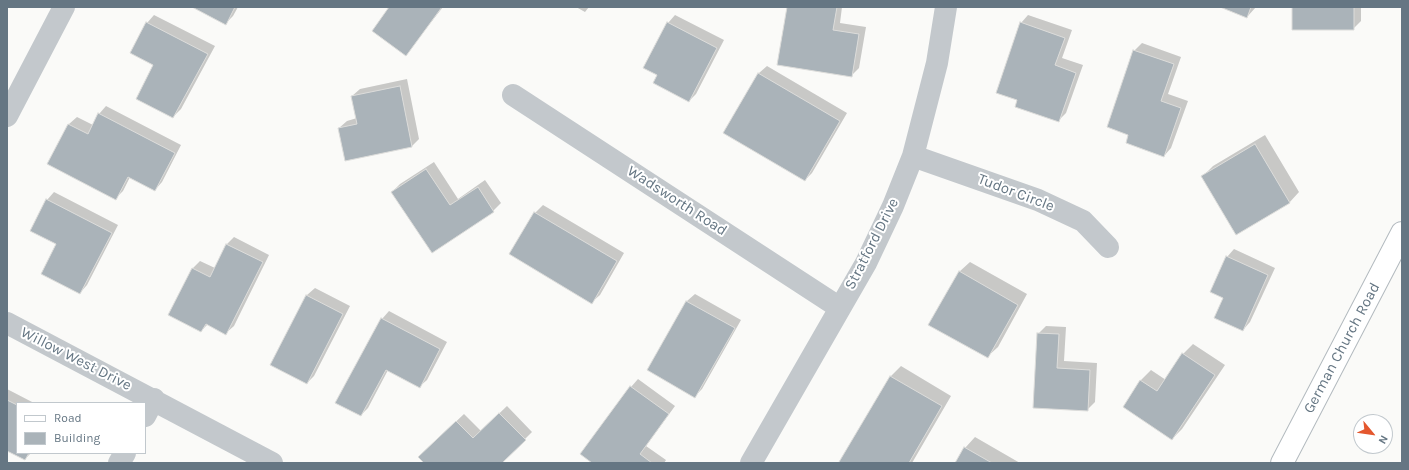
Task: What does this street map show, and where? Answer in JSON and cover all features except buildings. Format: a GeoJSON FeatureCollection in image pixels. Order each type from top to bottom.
{"type":"FeatureCollection","features":[{"type":"Feature","properties":{"kind":"street"},"geometry":{"type":"LineString","coordinates":[[7,116],[64,7]]}},
{"type":"Feature","properties":{"kind":"street","name":"Stratford Drive"},"geometry":{"type":"LineString","coordinates":[[751,463],[866,263],[893,206],[913,156],[937,63],[946,7]]}},
{"type":"Feature","properties":{"kind":"street","name":"Wadsworth Road"},"geometry":{"type":"LineString","coordinates":[[514,95],[840,308]]}},
{"type":"Feature","properties":{"kind":"street","name":"Tudor Circle"},"geometry":{"type":"LineString","coordinates":[[913,156],[1038,200],[1083,221],[1108,247]]}},
{"type":"Feature","properties":{"kind":"street","name":"German Church Road"},"geometry":{"type":"LineString","coordinates":[[1282,463],[1400,244]]}},
{"type":"Feature","properties":{"kind":"street","name":"Willow West Drive"},"geometry":{"type":"LineString","coordinates":[[7,323],[140,402]]}},
{"type":"Feature","properties":{"kind":"street","name":"Willow West Drive"},"geometry":{"type":"LineString","coordinates":[[150,408],[272,463]]}},
{"type":"Feature","properties":{"kind":"street"},"geometry":{"type":"LineString","coordinates":[[120,463],[124,454]]}}]}
